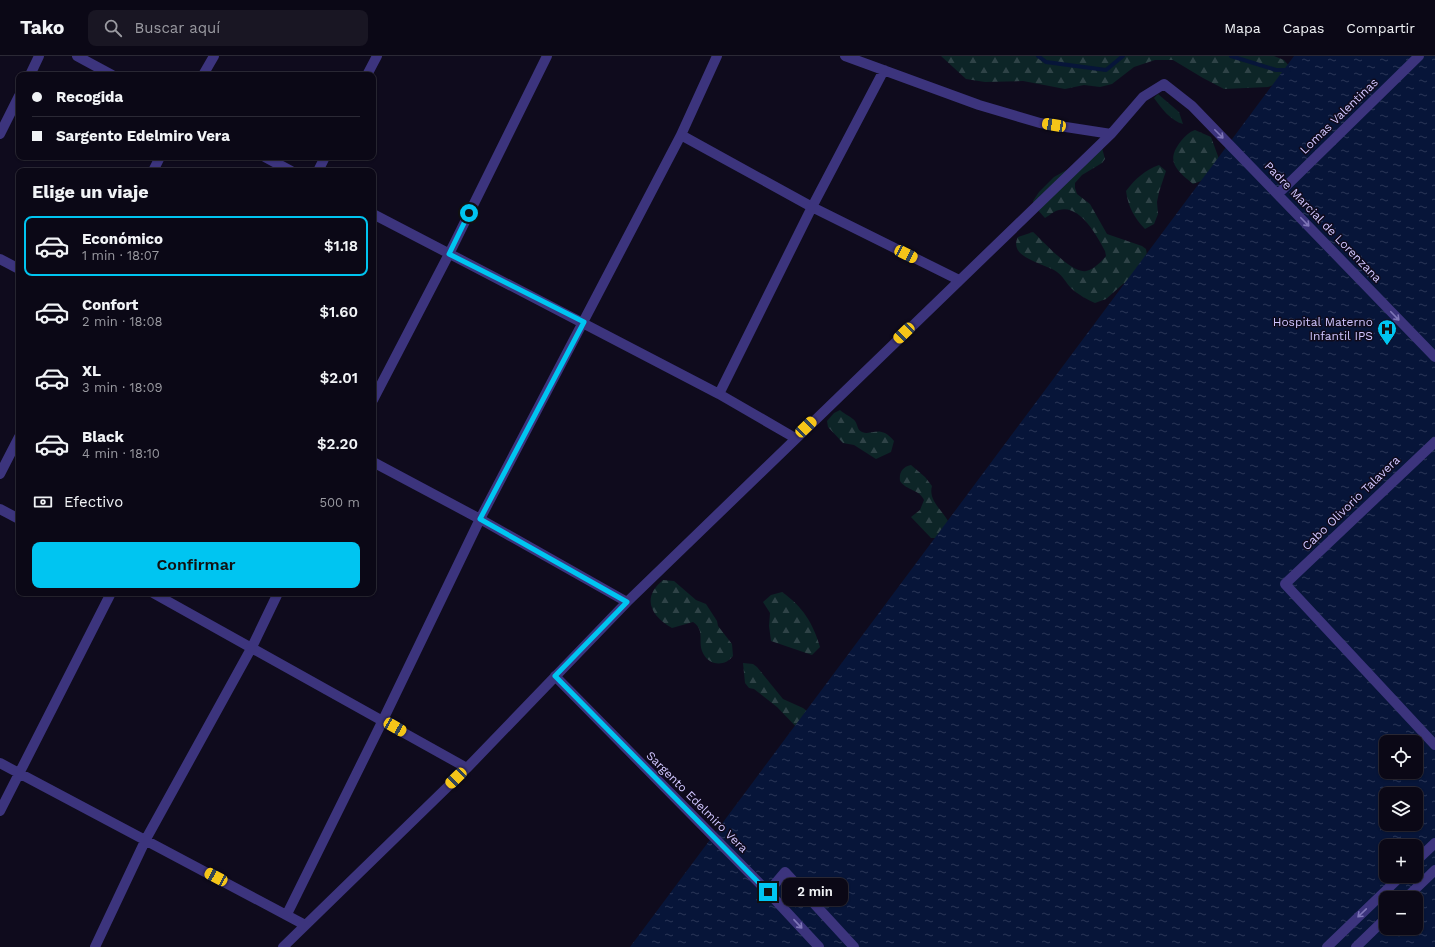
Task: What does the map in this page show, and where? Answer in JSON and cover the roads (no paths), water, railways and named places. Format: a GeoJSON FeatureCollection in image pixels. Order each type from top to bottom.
{"type":"FeatureCollection","features":[{"type":"Feature","properties":{"kind":"street"},"geometry":{"type":"LineString","coordinates":[[31,72],[39,56]]}},
{"type":"Feature","properties":{"kind":"street"},"geometry":{"type":"LineString","coordinates":[[77,56],[106,72]]}},
{"type":"Feature","properties":{"kind":"street"},"geometry":{"type":"LineString","coordinates":[[205,72],[214,56]]}},
{"type":"Feature","properties":{"kind":"street"},"geometry":{"type":"LineString","coordinates":[[369,72],[377,56]]}},
{"type":"Feature","properties":{"kind":"street"},"geometry":{"type":"LineString","coordinates":[[376,394],[449,254],[547,56]]}},
{"type":"Feature","properties":{"kind":"street"},"geometry":{"type":"LineString","coordinates":[[287,914],[480,519],[681,135],[717,56]]}},
{"type":"Feature","properties":{"kind":"street"},"geometry":{"type":"LineString","coordinates":[[845,56],[979,105],[1040,123],[1111,134]]}},
{"type":"Feature","properties":{"kind":"street","name":"Lomas Valentinas"},"geometry":{"type":"LineString","coordinates":[[1278,194],[1419,56]]}},
{"type":"Feature","properties":{"kind":"street"},"geometry":{"type":"LineString","coordinates":[[719,394],[812,207],[884,70]]}},
{"type":"Feature","properties":{"kind":"street","name":"Padre Marcial de Lorenzana"},"geometry":{"type":"LineString","coordinates":[[1111,134],[1143,97],[1164,84],[1192,106],[1435,357]]}},
{"type":"Feature","properties":{"kind":"street"},"geometry":{"type":"LineString","coordinates":[[0,134],[16,102]]}},
{"type":"Feature","properties":{"kind":"street"},"geometry":{"type":"LineString","coordinates":[[283,947],[467,768],[627,602],[1111,134]]}},
{"type":"Feature","properties":{"kind":"street"},"geometry":{"type":"LineString","coordinates":[[681,135],[812,207],[959,280]]}},
{"type":"Feature","properties":{"kind":"street"},"geometry":{"type":"LineString","coordinates":[[271,160],[285,168]]}},
{"type":"Feature","properties":{"kind":"street"},"geometry":{"type":"LineString","coordinates":[[376,216],[584,322],[719,394],[795,438]]}},
{"type":"Feature","properties":{"kind":"street"},"geometry":{"type":"LineString","coordinates":[[0,258],[16,267]]}},
{"type":"Feature","properties":{"kind":"street","name":"Cabo Olivorio Talavera"},"geometry":{"type":"LineString","coordinates":[[1435,442],[1285,584],[1435,745]]}},
{"type":"Feature","properties":{"kind":"street"},"geometry":{"type":"LineString","coordinates":[[0,474],[16,443]]}},
{"type":"Feature","properties":{"kind":"street"},"geometry":{"type":"LineString","coordinates":[[376,464],[480,519],[627,602]]}},
{"type":"Feature","properties":{"kind":"street"},"geometry":{"type":"LineString","coordinates":[[0,509],[16,517]]}},
{"type":"Feature","properties":{"kind":"street"},"geometry":{"type":"LineString","coordinates":[[0,811],[109,596]]}},
{"type":"Feature","properties":{"kind":"street"},"geometry":{"type":"LineString","coordinates":[[158,596],[467,768]]}},
{"type":"Feature","properties":{"kind":"street"},"geometry":{"type":"LineString","coordinates":[[95,947],[146,839],[252,647],[277,596]]}},
{"type":"Feature","properties":{"kind":"street","name":"Sargento Edelmiro Vera"},"geometry":{"type":"LineString","coordinates":[[555,676],[768,892],[819,947]]}},
{"type":"Feature","properties":{"kind":"street"},"geometry":{"type":"LineString","coordinates":[[0,763],[146,839],[305,925]]}},
{"type":"Feature","properties":{"kind":"street"},"geometry":{"type":"LineString","coordinates":[[1423,854],[1435,843]]}},
{"type":"Feature","properties":{"kind":"street"},"geometry":{"type":"LineString","coordinates":[[1413,891],[1435,870]]}},
{"type":"Feature","properties":{"kind":"street"},"geometry":{"type":"LineString","coordinates":[[768,892],[785,872],[854,947]]}},
{"type":"Feature","properties":{"kind":"street"},"geometry":{"type":"LineString","coordinates":[[1327,947],[1394,883]]}},
{"type":"Feature","properties":{"kind":"street"},"geometry":{"type":"LineString","coordinates":[[1356,947],[1379,925]]}},
{"type":"Feature","properties":{"kind":"water"},"geometry":{"type":"Polygon","coordinates":[[[1294,56],[1435,56],[1435,947],[630,947],[1294,56]]]}},
{"type":"Feature","properties":{"kind":"waterway"},"geometry":{"type":"LineString","coordinates":[[1038,56],[1046,62],[1106,70],[1123,56]]}},
{"type":"Feature","properties":{"kind":"waterway"},"geometry":{"type":"LineString","coordinates":[[1231,56],[1276,70],[1289,70]]}},
{"type":"Feature","properties":{"kind":"place","name":"Hospital Materno Infantil IPS"},"geometry":{"type":"Point","coordinates":[1387,346]}}]}
